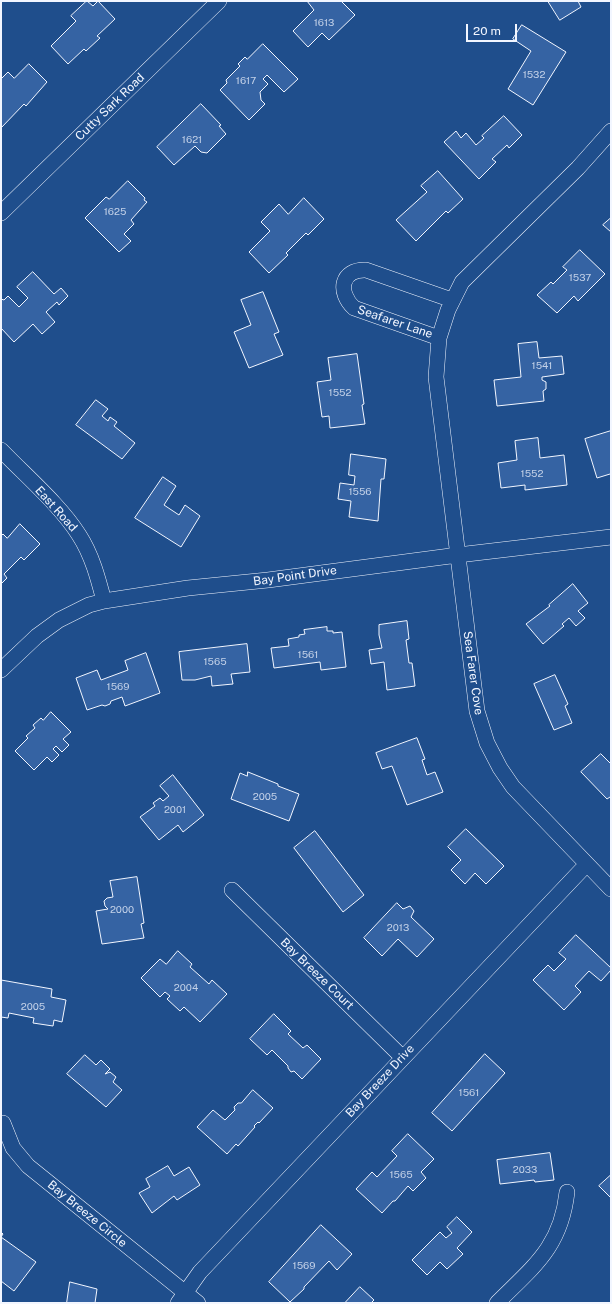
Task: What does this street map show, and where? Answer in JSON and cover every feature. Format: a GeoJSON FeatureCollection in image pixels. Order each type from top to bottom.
{"type":"FeatureCollection","features":[{"type":"Feature","properties":{"kind":"street","name":"Cutty Sark Road"},"geometry":{"type":"LineString","coordinates":[[1,213],[219,1]]}},
{"type":"Feature","properties":{"kind":"street","name":"Seafarer Lane"},"geometry":{"type":"LineString","coordinates":[[458,555],[436,377],[439,338],[452,300],[462,282],[578,168],[611,131]]}},
{"type":"Feature","properties":{"kind":"street","name":"Seafarer Lane"},"geometry":{"type":"LineString","coordinates":[[439,338],[354,308],[347,302],[343,293],[343,286],[347,278],[354,271],[366,270],[452,300]]}},
{"type":"Feature","properties":{"kind":"street","name":"East Road"},"geometry":{"type":"LineString","coordinates":[[1,450],[69,520],[80,536],[97,573],[104,601]]}},
{"type":"Feature","properties":{"kind":"street","name":"Bay Point Drive"},"geometry":{"type":"LineString","coordinates":[[1,670],[37,636],[59,620],[89,605],[104,601],[188,588],[268,580],[458,555],[611,538]]}},
{"type":"Feature","properties":{"kind":"street","name":"Sea Farer Cove"},"geometry":{"type":"LineString","coordinates":[[458,555],[477,711],[487,743],[500,768],[513,787],[611,888]]}},
{"type":"Feature","properties":{"kind":"street","name":"Bay Breeze Drive"},"geometry":{"type":"LineString","coordinates":[[181,1298],[200,1272],[402,1057],[587,864]]}},
{"type":"Feature","properties":{"kind":"street","name":"Bay Breeze Court"},"geometry":{"type":"LineString","coordinates":[[232,890],[402,1057]]}},
{"type":"Feature","properties":{"kind":"street","name":"Bay Breeze Circle"},"geometry":{"type":"LineString","coordinates":[[3,1123],[13,1148],[28,1166],[181,1298],[198,1303]]}},
{"type":"Feature","properties":{"kind":"street"},"geometry":{"type":"LineString","coordinates":[[498,1303],[548,1250],[558,1231],[565,1210],[567,1192]]}},
{"type":"Feature","properties":{"kind":"building"},"geometry":{"type":"Polygon","coordinates":[[[87,1],[93,6],[98,1],[115,19],[97,36],[100,38],[86,51],[84,49],[68,64],[51,46],[76,21],[71,16],[87,1]]]}},
{"type":"Feature","properties":{"kind":"building"},"geometry":{"type":"Polygon","coordinates":[[[307,1],[341,1],[355,15],[329,40],[322,33],[308,47],[293,31],[314,10],[307,1]]]}},
{"type":"Feature","properties":{"kind":"building"},"geometry":{"type":"Polygon","coordinates":[[[548,1],[578,1],[581,7],[560,20],[548,1]]]}},
{"type":"Feature","properties":{"kind":"building"},"geometry":{"type":"Polygon","coordinates":[[[522,25],[566,52],[533,105],[508,89],[531,51],[513,39],[522,25]]]}},
{"type":"Feature","properties":{"kind":"building"},"geometry":{"type":"Polygon","coordinates":[[[263,44],[298,79],[284,92],[267,75],[263,79],[268,84],[260,92],[261,100],[265,104],[249,120],[220,90],[227,83],[226,80],[240,66],[238,64],[245,57],[247,59],[263,44]]]}},
{"type":"Feature","properties":{"kind":"building"},"geometry":{"type":"Polygon","coordinates":[[[29,64],[47,82],[26,106],[24,104],[1,128],[1,79],[8,72],[14,78],[29,64]]]}},
{"type":"Feature","properties":{"kind":"building"},"geometry":{"type":"Polygon","coordinates":[[[201,104],[221,125],[219,126],[226,134],[207,153],[201,152],[195,146],[174,165],[157,147],[201,104]]]}},
{"type":"Feature","properties":{"kind":"building"},"geometry":{"type":"Polygon","coordinates":[[[504,116],[522,135],[509,148],[507,145],[492,159],[496,162],[479,179],[444,142],[456,131],[461,138],[466,133],[476,145],[484,138],[482,136],[504,116]]]}},
{"type":"Feature","properties":{"kind":"building"},"geometry":{"type":"Polygon","coordinates":[[[438,171],[463,199],[448,213],[446,211],[416,241],[396,220],[427,192],[421,186],[438,171]]]}},
{"type":"Feature","properties":{"kind":"building"},"geometry":{"type":"Polygon","coordinates":[[[128,181],[145,198],[144,200],[147,202],[131,220],[134,224],[124,234],[131,241],[119,252],[85,218],[106,197],[109,199],[128,181]]]}},
{"type":"Feature","properties":{"kind":"building"},"geometry":{"type":"Polygon","coordinates":[[[304,198],[324,219],[308,235],[306,233],[286,253],[288,255],[269,273],[249,252],[270,231],[261,222],[279,204],[288,214],[304,198]]]}},
{"type":"Feature","properties":{"kind":"building"},"geometry":{"type":"Polygon","coordinates":[[[611,218],[611,232],[603,225],[611,218]]]}},
{"type":"Feature","properties":{"kind":"building"},"geometry":{"type":"Polygon","coordinates":[[[580,250],[605,274],[578,301],[574,296],[557,313],[537,295],[551,282],[553,284],[567,270],[563,267],[580,250]]]}},
{"type":"Feature","properties":{"kind":"building"},"geometry":{"type":"Polygon","coordinates":[[[33,272],[54,294],[61,288],[68,296],[59,305],[57,302],[46,312],[55,322],[42,334],[33,324],[14,342],[1,328],[1,299],[4,300],[8,296],[19,307],[28,298],[17,287],[33,272]]]}},
{"type":"Feature","properties":{"kind":"building"},"geometry":{"type":"Polygon","coordinates":[[[263,292],[279,332],[274,334],[283,355],[249,368],[234,332],[251,325],[241,300],[263,292]]]}},
{"type":"Feature","properties":{"kind":"building"},"geometry":{"type":"Polygon","coordinates":[[[537,342],[539,358],[562,356],[564,374],[542,377],[542,380],[546,382],[546,389],[543,391],[544,401],[497,406],[494,380],[521,377],[518,344],[537,342]]]}},
{"type":"Feature","properties":{"kind":"building"},"geometry":{"type":"Polygon","coordinates":[[[357,354],[364,404],[362,405],[365,424],[330,428],[329,416],[322,417],[317,382],[331,380],[328,358],[357,354]]]}},
{"type":"Feature","properties":{"kind":"building"},"geometry":{"type":"Polygon","coordinates":[[[96,400],[108,409],[102,416],[108,421],[110,417],[117,422],[114,426],[135,443],[122,459],[76,425],[96,400]]]}},
{"type":"Feature","properties":{"kind":"building"},"geometry":{"type":"Polygon","coordinates":[[[611,431],[611,475],[597,478],[585,439],[611,431]]]}},
{"type":"Feature","properties":{"kind":"building"},"geometry":{"type":"Polygon","coordinates":[[[538,438],[540,458],[564,455],[567,485],[525,490],[525,485],[501,488],[498,463],[517,460],[515,441],[538,438]]]}},
{"type":"Feature","properties":{"kind":"building"},"geometry":{"type":"Polygon","coordinates":[[[351,454],[386,459],[384,479],[381,479],[378,521],[349,517],[351,501],[338,499],[340,483],[354,485],[355,476],[349,475],[351,454]]]}},
{"type":"Feature","properties":{"kind":"building"},"geometry":{"type":"Polygon","coordinates":[[[163,477],[176,486],[164,505],[179,515],[185,505],[200,516],[181,547],[135,518],[163,477]]]}},
{"type":"Feature","properties":{"kind":"building"},"geometry":{"type":"Polygon","coordinates":[[[20,524],[40,544],[24,560],[21,557],[4,574],[7,578],[1,584],[1,536],[3,534],[7,538],[20,524]]]}},
{"type":"Feature","properties":{"kind":"building"},"geometry":{"type":"Polygon","coordinates":[[[573,584],[588,603],[578,611],[585,618],[576,626],[569,618],[562,624],[564,626],[543,644],[526,624],[550,606],[549,605],[573,584]]]}},
{"type":"Feature","properties":{"kind":"building"},"geometry":{"type":"Polygon","coordinates":[[[407,621],[409,639],[406,640],[409,663],[412,663],[415,686],[387,690],[384,662],[371,664],[369,650],[382,648],[379,635],[379,625],[407,621]]]}},
{"type":"Feature","properties":{"kind":"building"},"geometry":{"type":"Polygon","coordinates":[[[327,627],[327,631],[333,631],[333,633],[342,632],[346,667],[321,670],[320,662],[274,668],[271,648],[289,646],[288,639],[305,634],[304,630],[327,627]]]}},
{"type":"Feature","properties":{"kind":"building"},"geometry":{"type":"Polygon","coordinates":[[[247,644],[250,672],[231,674],[233,684],[212,686],[211,676],[195,680],[182,680],[179,652],[247,644]]]}},
{"type":"Feature","properties":{"kind":"building"},"geometry":{"type":"Polygon","coordinates":[[[146,653],[160,693],[125,706],[122,697],[111,701],[110,704],[105,706],[102,705],[87,710],[76,678],[97,670],[101,680],[128,670],[125,661],[146,653]]]}},
{"type":"Feature","properties":{"kind":"building"},"geometry":{"type":"Polygon","coordinates":[[[555,675],[568,704],[565,706],[572,723],[554,730],[534,684],[555,675]]]}},
{"type":"Feature","properties":{"kind":"building"},"geometry":{"type":"Polygon","coordinates":[[[51,712],[71,732],[63,739],[69,745],[62,752],[56,746],[53,749],[59,755],[52,762],[47,757],[34,770],[15,751],[28,738],[26,736],[35,728],[33,725],[41,718],[43,720],[51,712]]]}},
{"type":"Feature","properties":{"kind":"building"},"geometry":{"type":"Polygon","coordinates":[[[417,738],[425,759],[422,760],[427,775],[435,772],[443,792],[407,805],[392,766],[382,769],[376,753],[417,738]]]}},
{"type":"Feature","properties":{"kind":"building"},"geometry":{"type":"Polygon","coordinates":[[[601,754],[611,764],[611,798],[610,797],[607,799],[581,772],[601,754]]]}},
{"type":"Feature","properties":{"kind":"building"},"geometry":{"type":"Polygon","coordinates":[[[248,772],[299,794],[289,821],[231,799],[240,773],[247,776],[248,772]]]}},
{"type":"Feature","properties":{"kind":"building"},"geometry":{"type":"Polygon","coordinates":[[[173,775],[204,815],[183,832],[178,825],[159,840],[140,817],[155,806],[153,803],[160,798],[163,801],[169,796],[160,786],[173,775]]]}},
{"type":"Feature","properties":{"kind":"building"},"geometry":{"type":"Polygon","coordinates":[[[466,829],[504,866],[486,884],[475,873],[465,884],[451,870],[461,860],[448,847],[466,829]]]}},
{"type":"Feature","properties":{"kind":"building"},"geometry":{"type":"Polygon","coordinates":[[[315,831],[364,895],[343,912],[294,848],[315,831]]]}},
{"type":"Feature","properties":{"kind":"building"},"geometry":{"type":"Polygon","coordinates":[[[137,877],[144,923],[141,924],[144,938],[102,944],[96,911],[108,909],[105,906],[104,901],[107,898],[113,897],[110,881],[137,877]]]}},
{"type":"Feature","properties":{"kind":"building"},"geometry":{"type":"Polygon","coordinates":[[[397,903],[403,909],[410,906],[414,911],[411,917],[434,939],[417,957],[398,939],[382,956],[364,938],[397,903]]]}},
{"type":"Feature","properties":{"kind":"building"},"geometry":{"type":"Polygon","coordinates":[[[576,935],[611,968],[611,970],[601,981],[589,971],[575,986],[581,992],[564,1010],[533,980],[548,965],[554,971],[566,959],[559,953],[576,935]]]}},
{"type":"Feature","properties":{"kind":"building"},"geometry":{"type":"Polygon","coordinates":[[[178,951],[192,964],[190,967],[209,984],[212,980],[227,994],[200,1022],[184,1007],[180,1011],[167,999],[170,996],[165,992],[160,997],[141,978],[160,959],[166,964],[178,951]]]}},
{"type":"Feature","properties":{"kind":"building"},"geometry":{"type":"Polygon","coordinates":[[[1,980],[52,989],[51,997],[66,1000],[62,1022],[54,1020],[53,1026],[33,1023],[34,1018],[9,1013],[8,1018],[1,1017],[1,980]]]}},
{"type":"Feature","properties":{"kind":"building"},"geometry":{"type":"Polygon","coordinates":[[[274,1014],[291,1031],[288,1034],[303,1048],[307,1045],[321,1059],[302,1079],[294,1071],[291,1072],[288,1066],[272,1050],[267,1055],[250,1039],[274,1014]]]}},
{"type":"Feature","properties":{"kind":"building"},"geometry":{"type":"Polygon","coordinates":[[[485,1054],[505,1073],[452,1131],[432,1113],[485,1054]]]}},
{"type":"Feature","properties":{"kind":"building"},"geometry":{"type":"Polygon","coordinates":[[[85,1055],[96,1065],[101,1060],[110,1069],[105,1074],[110,1072],[116,1077],[113,1082],[122,1090],[106,1107],[67,1074],[85,1055]]]}},
{"type":"Feature","properties":{"kind":"building"},"geometry":{"type":"Polygon","coordinates":[[[253,1090],[273,1108],[259,1123],[258,1122],[254,1126],[255,1127],[238,1146],[236,1144],[227,1154],[197,1127],[213,1110],[225,1120],[235,1110],[234,1107],[238,1103],[241,1103],[253,1090]]]}},
{"type":"Feature","properties":{"kind":"building"},"geometry":{"type":"Polygon","coordinates":[[[408,1134],[434,1159],[421,1172],[426,1178],[413,1191],[408,1186],[382,1213],[356,1189],[372,1172],[377,1177],[397,1156],[392,1151],[408,1134]]]}},
{"type":"Feature","properties":{"kind":"building"},"geometry":{"type":"Polygon","coordinates":[[[550,1153],[554,1180],[535,1182],[534,1180],[500,1184],[497,1160],[550,1153]]]}},
{"type":"Feature","properties":{"kind":"building"},"geometry":{"type":"Polygon","coordinates":[[[168,1166],[174,1176],[189,1167],[200,1185],[177,1200],[174,1196],[152,1213],[139,1193],[150,1187],[146,1179],[168,1166]]]}},
{"type":"Feature","properties":{"kind":"building"},"geometry":{"type":"Polygon","coordinates":[[[611,1175],[611,1198],[599,1186],[611,1175]]]}},
{"type":"Feature","properties":{"kind":"building"},"geometry":{"type":"Polygon","coordinates":[[[457,1217],[472,1232],[457,1248],[463,1254],[447,1269],[440,1262],[427,1275],[412,1260],[440,1232],[446,1238],[452,1233],[447,1227],[457,1217]]]}},
{"type":"Feature","properties":{"kind":"building"},"geometry":{"type":"Polygon","coordinates":[[[321,1225],[352,1254],[337,1270],[329,1261],[290,1302],[269,1282],[321,1225]]]}},
{"type":"Feature","properties":{"kind":"building"},"geometry":{"type":"Polygon","coordinates":[[[1,1237],[36,1262],[14,1291],[1,1281],[1,1237]]]}},
{"type":"Feature","properties":{"kind":"building"},"geometry":{"type":"Polygon","coordinates":[[[70,1282],[97,1289],[95,1303],[67,1303],[70,1282]]]}},
{"type":"Feature","properties":{"kind":"building"},"geometry":{"type":"Polygon","coordinates":[[[360,1287],[374,1300],[371,1303],[345,1303],[360,1287]]]}}]}
